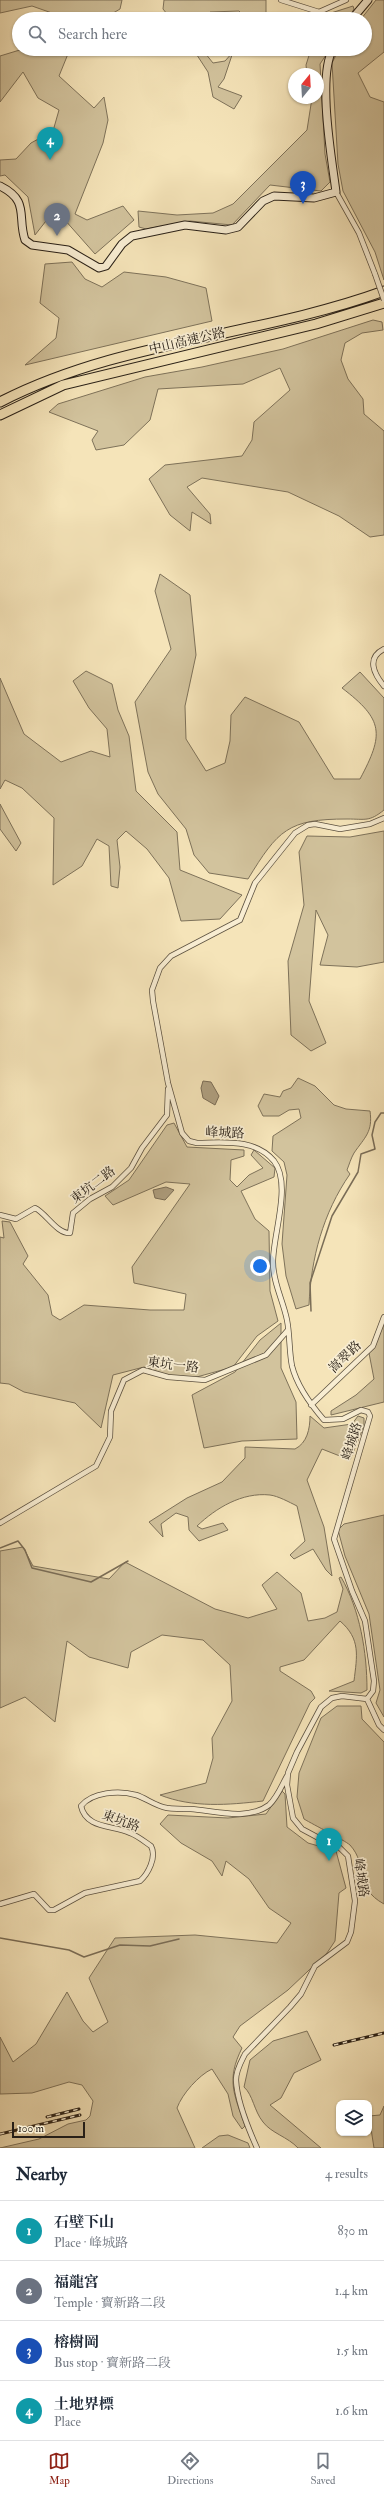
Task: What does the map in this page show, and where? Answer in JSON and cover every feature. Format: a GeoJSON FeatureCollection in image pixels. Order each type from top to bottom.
{"type":"FeatureCollection","features":[{"type":"Feature","properties":{"kind":"highway","name":"中山高速公路"},"geometry":{"type":"LineString","coordinates":[[0,402],[60,376],[121,356],[289,319],[384,291]]}},
{"type":"Feature","properties":{"kind":"highway","name":"中山高速公路"},"geometry":{"type":"LineString","coordinates":[[0,415],[63,385],[309,326],[384,303]]}},
{"type":"Feature","properties":{"kind":"street"},"geometry":{"type":"LineString","coordinates":[[281,0],[319,12],[346,0]]}},
{"type":"Feature","properties":{"kind":"street"},"geometry":{"type":"LineString","coordinates":[[357,12],[366,1]]}},
{"type":"Feature","properties":{"kind":"street"},"geometry":{"type":"LineString","coordinates":[[329,56],[327,70],[328,133],[336,192],[355,226],[384,300]]}},
{"type":"Feature","properties":{"kind":"street"},"geometry":{"type":"LineString","coordinates":[[0,186],[13,193],[21,206],[25,240],[32,245],[68,250],[99,268],[106,266],[122,244],[132,236],[185,225],[226,230],[238,227],[263,201],[274,196],[314,198],[336,192]]}},
{"type":"Feature","properties":{"kind":"street"},"geometry":{"type":"LineString","coordinates":[[384,649],[377,652],[372,661],[375,675],[384,686]]}},
{"type":"Feature","properties":{"kind":"street","name":"峰城路"},"geometry":{"type":"LineString","coordinates":[[257,2148],[238,2091],[236,2079],[239,2065],[245,2054],[301,1994],[315,1966],[347,1942],[354,1921],[355,1901],[348,1856],[337,1845],[328,1843],[302,1829],[293,1818],[287,1785],[288,1773],[309,1726],[321,1707],[332,1698],[342,1696],[367,1699],[373,1691],[374,1681],[365,1621],[349,1584],[334,1539],[370,1416],[368,1412],[362,1410],[343,1419],[324,1420],[311,1406],[293,1368],[288,1330],[273,1278],[273,1259],[281,1195],[281,1176],[273,1160],[257,1147],[248,1144],[189,1141],[179,1126],[168,1083],[152,990],[160,968],[171,956],[240,920],[256,883],[295,833],[308,825],[319,825],[340,829],[370,824],[384,818]]}},
{"type":"Feature","properties":{"kind":"street","name":"東坑二路"},"geometry":{"type":"LineString","coordinates":[[0,1215],[16,1219],[35,1208],[41,1211],[61,1231],[70,1233],[74,1213],[90,1199],[120,1179],[161,1126],[167,1114],[168,1083]]}},
{"type":"Feature","properties":{"kind":"street","name":"嵩翠路"},"geometry":{"type":"LineString","coordinates":[[311,1406],[373,1346],[384,1317]]}},
{"type":"Feature","properties":{"kind":"street","name":"東坑一路"},"geometry":{"type":"LineString","coordinates":[[0,1523],[96,1466],[110,1438],[111,1411],[124,1380],[143,1370],[168,1377],[205,1380],[266,1355],[288,1330]]}},
{"type":"Feature","properties":{"kind":"street"},"geometry":{"type":"LineString","coordinates":[[367,1699],[379,1725],[384,1730]]}},
{"type":"Feature","properties":{"kind":"street","name":"東坑路"},"geometry":{"type":"LineString","coordinates":[[0,1904],[34,1894],[49,1910],[54,1910],[85,1893],[140,1881],[145,1876],[153,1855],[151,1846],[130,1832],[90,1821],[83,1812],[82,1806],[86,1800],[96,1796],[123,1793],[136,1795],[166,1808],[220,1814],[244,1813],[260,1810],[270,1804],[288,1773]]}},
{"type":"Feature","properties":{"kind":"shaded area"},"geometry":{"type":"Polygon","coordinates":[[[0,0],[122,0],[120,9],[115,12],[49,12],[32,6],[0,13],[0,0]]]}},
{"type":"Feature","properties":{"kind":"shaded area"},"geometry":{"type":"Polygon","coordinates":[[[164,0],[266,0],[266,12],[165,12],[163,9],[164,0]]]}},
{"type":"Feature","properties":{"kind":"shaded area"},"geometry":{"type":"Polygon","coordinates":[[[376,0],[384,0],[384,52],[358,73],[370,97],[384,102],[384,280],[375,252],[343,191],[338,164],[332,63],[336,56],[372,56],[372,12],[367,12],[376,0]]]}},
{"type":"Feature","properties":{"kind":"shaded area"},"geometry":{"type":"Polygon","coordinates":[[[353,6],[354,9],[352,12],[334,12],[353,6]]]}},
{"type":"Feature","properties":{"kind":"shaded area"},"geometry":{"type":"Polygon","coordinates":[[[12,52],[12,56],[67,56],[59,76],[94,108],[104,97],[108,120],[103,143],[75,214],[87,220],[123,206],[134,220],[95,254],[64,219],[53,212],[35,235],[28,197],[5,175],[0,176],[0,160],[16,159],[31,143],[53,131],[59,110],[38,98],[23,72],[0,102],[0,56],[12,52]]]}},
{"type":"Feature","properties":{"kind":"shaded area"},"geometry":{"type":"Polygon","coordinates":[[[198,56],[207,56],[213,63],[225,61],[229,56],[232,56],[224,79],[218,87],[242,96],[234,109],[213,97],[208,72],[198,56]]]}},
{"type":"Feature","properties":{"kind":"shaded area"},"geometry":{"type":"Polygon","coordinates":[[[309,56],[325,56],[320,64],[320,68],[306,68],[309,56]]]}},
{"type":"Feature","properties":{"kind":"shaded area"},"geometry":{"type":"Polygon","coordinates":[[[311,104],[322,104],[325,154],[330,182],[321,191],[270,185],[232,225],[190,221],[146,229],[139,227],[138,211],[177,215],[213,213],[233,204],[307,130],[311,104]]]}},
{"type":"Feature","properties":{"kind":"shaded area"},"geometry":{"type":"Polygon","coordinates":[[[72,262],[85,279],[102,287],[124,272],[166,277],[206,288],[212,321],[25,365],[56,338],[59,318],[40,303],[45,264],[72,262]]]}},
{"type":"Feature","properties":{"kind":"shaded area"},"geometry":{"type":"Polygon","coordinates":[[[373,320],[382,322],[383,330],[362,333],[345,343],[341,360],[348,379],[363,399],[364,414],[384,431],[384,535],[370,537],[339,516],[288,492],[202,478],[187,487],[210,514],[211,524],[192,512],[190,531],[170,515],[149,479],[165,465],[242,456],[252,440],[254,422],[290,390],[280,368],[243,384],[158,389],[150,420],[124,445],[96,450],[92,440],[98,431],[49,412],[58,404],[145,377],[202,367],[283,349],[373,320]]]}},
{"type":"Feature","properties":{"kind":"shaded area"},"geometry":{"type":"Polygon","coordinates":[[[160,574],[190,595],[196,655],[185,706],[186,739],[206,771],[225,763],[230,741],[231,715],[245,697],[299,722],[334,779],[360,779],[373,750],[376,739],[376,729],[366,709],[342,688],[360,672],[384,698],[384,810],[367,819],[311,821],[298,825],[277,838],[258,862],[248,879],[209,873],[194,855],[186,829],[158,794],[148,772],[135,702],[171,649],[155,591],[160,574]]]}},
{"type":"Feature","properties":{"kind":"shaded area"},"geometry":{"type":"Polygon","coordinates":[[[86,671],[112,684],[118,710],[129,736],[136,791],[177,832],[180,870],[242,895],[220,919],[181,921],[169,878],[147,849],[126,831],[117,840],[120,867],[118,888],[111,886],[109,846],[97,839],[82,866],[53,885],[54,818],[22,788],[5,780],[0,789],[0,678],[24,734],[61,762],[91,751],[110,757],[107,729],[89,708],[73,681],[86,671]]]}},
{"type":"Feature","properties":{"kind":"shaded area"},"geometry":{"type":"Polygon","coordinates":[[[0,804],[21,843],[16,851],[0,829],[0,804]]]}},
{"type":"Feature","properties":{"kind":"shaded area"},"geometry":{"type":"Polygon","coordinates":[[[384,831],[384,962],[357,967],[320,965],[328,935],[316,910],[309,1001],[326,1043],[311,1051],[291,1035],[288,961],[304,905],[299,852],[307,836],[350,837],[384,831]]]}},
{"type":"Feature","properties":{"kind":"shaded area"},"geometry":{"type":"Polygon","coordinates":[[[298,1078],[315,1086],[334,1105],[346,1109],[370,1111],[371,1118],[367,1134],[354,1153],[347,1170],[350,1174],[332,1204],[320,1236],[312,1270],[309,1305],[296,1309],[286,1276],[282,1244],[287,1175],[284,1162],[272,1151],[273,1136],[301,1118],[299,1109],[289,1110],[279,1116],[263,1116],[258,1106],[264,1094],[280,1097],[283,1091],[291,1088],[298,1078]]]}},
{"type":"Feature","properties":{"kind":"shaded area"},"geometry":{"type":"Polygon","coordinates":[[[203,1081],[211,1082],[219,1096],[215,1105],[203,1098],[201,1088],[203,1081]]]}},
{"type":"Feature","properties":{"kind":"shaded area"},"geometry":{"type":"Polygon","coordinates":[[[174,1123],[187,1147],[244,1150],[244,1156],[231,1160],[230,1180],[237,1187],[249,1175],[263,1168],[251,1155],[254,1150],[275,1168],[274,1177],[241,1191],[255,1219],[269,1231],[270,1291],[278,1321],[257,1336],[233,1367],[193,1378],[167,1375],[144,1367],[113,1375],[101,1428],[75,1403],[24,1392],[9,1384],[0,1383],[0,1237],[4,1238],[2,1221],[10,1222],[28,1256],[23,1264],[48,1295],[52,1315],[60,1320],[84,1305],[150,1310],[184,1310],[186,1294],[134,1283],[132,1267],[190,1184],[166,1182],[113,1205],[105,1196],[129,1180],[167,1125],[174,1123]]]}},
{"type":"Feature","properties":{"kind":"shaded area"},"geometry":{"type":"Polygon","coordinates":[[[166,1187],[174,1190],[165,1200],[155,1198],[153,1190],[166,1187]]]}},
{"type":"Feature","properties":{"kind":"shaded area"},"geometry":{"type":"Polygon","coordinates":[[[384,1319],[384,1402],[331,1415],[331,1411],[356,1395],[374,1379],[369,1353],[384,1319]]]}},
{"type":"Feature","properties":{"kind":"shaded area"},"geometry":{"type":"Polygon","coordinates":[[[281,1323],[281,1368],[296,1402],[297,1439],[242,1441],[204,1448],[192,1395],[235,1372],[260,1340],[281,1323]]]}},
{"type":"Feature","properties":{"kind":"shaded area"},"geometry":{"type":"Polygon","coordinates":[[[310,1416],[324,1428],[352,1424],[358,1416],[364,1418],[364,1426],[350,1460],[322,1449],[307,1480],[324,1527],[332,1576],[326,1570],[313,1549],[294,1559],[290,1555],[305,1541],[297,1506],[284,1499],[270,1495],[249,1496],[221,1507],[197,1526],[202,1529],[223,1523],[228,1530],[199,1541],[189,1530],[188,1517],[176,1513],[161,1524],[163,1537],[149,1522],[187,1498],[222,1482],[245,1458],[245,1447],[295,1449],[302,1443],[307,1435],[310,1416]]]}},
{"type":"Feature","properties":{"kind":"shaded area"},"geometry":{"type":"Polygon","coordinates":[[[384,1515],[384,1717],[376,1703],[380,1690],[369,1614],[345,1556],[338,1530],[344,1524],[384,1515]]]}},
{"type":"Feature","properties":{"kind":"shaded area"},"geometry":{"type":"Polygon","coordinates":[[[23,1547],[33,1566],[109,1579],[125,1562],[215,1609],[248,1618],[277,1609],[262,1585],[277,1572],[301,1593],[308,1621],[325,1618],[337,1612],[343,1589],[339,1578],[341,1577],[348,1590],[358,1617],[366,1661],[367,1690],[361,1693],[329,1691],[354,1681],[356,1648],[351,1634],[340,1621],[304,1660],[280,1667],[280,1671],[311,1691],[315,1698],[310,1703],[263,1801],[237,1804],[198,1804],[160,1795],[206,1783],[213,1758],[212,1738],[232,1701],[230,1665],[203,1640],[162,1635],[131,1652],[128,1668],[89,1657],[67,1641],[55,1722],[25,1697],[0,1708],[0,1551],[23,1547]]]}},
{"type":"Feature","properties":{"kind":"shaded area"},"geometry":{"type":"Polygon","coordinates":[[[337,1706],[361,1706],[362,1719],[384,1742],[384,1904],[368,1891],[356,1853],[350,1845],[304,1819],[297,1797],[299,1773],[321,1718],[337,1706]]]}},
{"type":"Feature","properties":{"kind":"shaded area"},"geometry":{"type":"Polygon","coordinates":[[[282,1791],[285,1794],[287,1827],[308,1843],[336,1851],[346,1888],[339,1893],[335,1941],[327,1953],[288,1990],[240,2026],[233,2037],[242,2048],[234,2069],[233,2087],[245,2126],[242,2129],[233,2116],[228,2094],[212,2069],[192,2086],[183,2097],[177,2108],[195,2148],[0,2148],[39,2139],[68,2124],[86,2120],[90,2116],[93,2101],[82,2085],[69,2082],[32,2093],[0,2094],[0,2037],[13,2062],[36,2044],[67,1992],[83,2021],[93,2032],[108,2022],[89,1978],[115,1938],[195,1935],[277,1943],[291,1923],[269,1908],[249,1879],[226,1861],[222,1876],[212,1861],[181,1843],[160,1824],[168,1815],[228,1818],[266,1814],[282,1791]]]}},
{"type":"Feature","properties":{"kind":"shaded area"},"geometry":{"type":"Polygon","coordinates":[[[307,2031],[321,2060],[294,2073],[281,2098],[270,2105],[321,2148],[298,2148],[266,2126],[260,2118],[250,2094],[244,2087],[250,2060],[273,2041],[307,2031]]]}},
{"type":"Feature","properties":{"kind":"shaded area"},"geometry":{"type":"Polygon","coordinates":[[[384,2106],[384,2148],[374,2148],[372,2135],[372,2116],[380,2115],[384,2106]]]}},
{"type":"Feature","properties":{"kind":"shaded area"},"geometry":{"type":"Polygon","coordinates":[[[228,2135],[248,2143],[250,2148],[202,2148],[219,2136],[228,2135]]]}},
{"type":"Feature","properties":{"kind":"waterway"},"geometry":{"type":"LineString","coordinates":[[311,1311],[310,1283],[332,1216],[358,1172],[361,1154],[375,1149],[372,1135],[375,1122],[381,1113],[384,1113]]}},
{"type":"Feature","properties":{"kind":"waterway"},"geometry":{"type":"LineString","coordinates":[[0,1548],[18,1541],[25,1550],[32,1568],[91,1582],[128,1561]]}},
{"type":"Feature","properties":{"kind":"waterway"},"geometry":{"type":"LineString","coordinates":[[0,1938],[69,1950],[84,1957],[120,1945],[150,1946],[179,1939]]}},
{"type":"Feature","properties":{"kind":"railway"},"geometry":{"type":"LineString","coordinates":[[334,2045],[384,2033]]}},
{"type":"Feature","properties":{"kind":"railway"},"geometry":{"type":"LineString","coordinates":[[47,2117],[79,2109]]}},
{"type":"Feature","properties":{"kind":"railway"},"geometry":{"type":"LineString","coordinates":[[0,2134],[80,2115]]}},
{"type":"Feature","properties":{"kind":"place","name":"土地界標"},"geometry":{"type":"Point","coordinates":[50,160]}},
{"type":"Feature","properties":{"kind":"place","name":"榕樹岡"},"geometry":{"type":"Point","coordinates":[303,204]}},
{"type":"Feature","properties":{"kind":"place","name":"福龍宮"},"geometry":{"type":"Point","coordinates":[57,236]}},
{"type":"Feature","properties":{"kind":"place","name":"石壁下山"},"geometry":{"type":"Point","coordinates":[329,1861]}}]}
